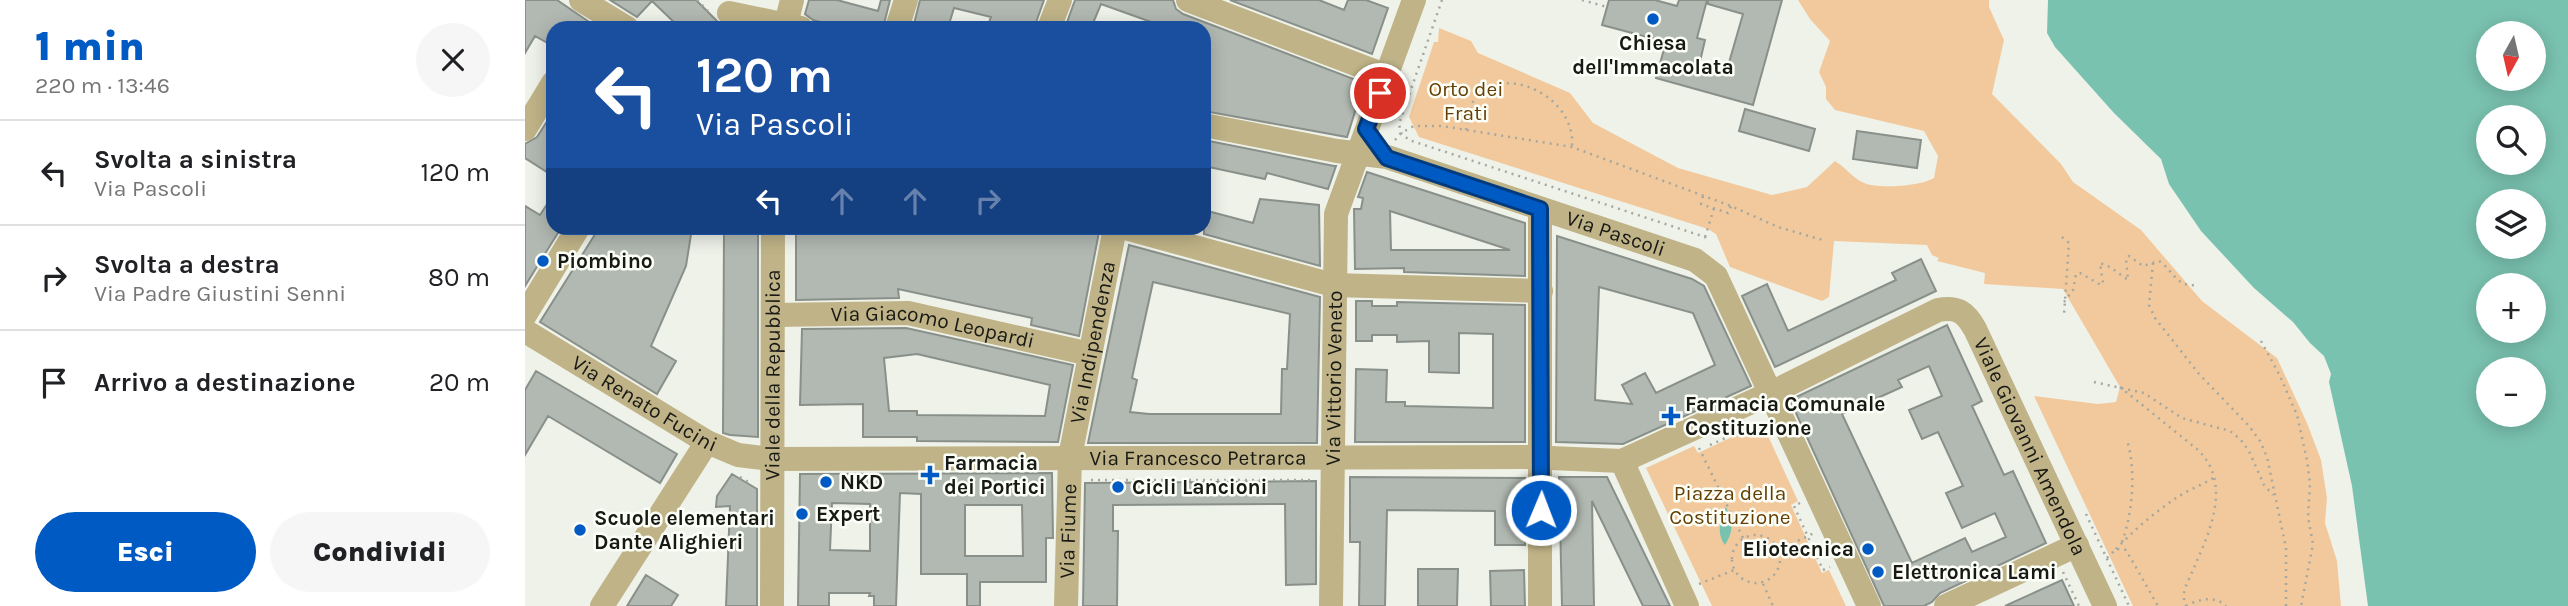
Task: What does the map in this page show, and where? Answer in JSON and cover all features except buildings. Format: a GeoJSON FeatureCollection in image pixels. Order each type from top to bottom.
{"type":"FeatureCollection","features":[{"type":"Feature","properties":{"kind":"street"},"geometry":{"type":"LineString","coordinates":[[790,21],[792,0]]}},
{"type":"Feature","properties":{"kind":"street"},"geometry":{"type":"LineString","coordinates":[[899,21],[906,0]]}},
{"type":"Feature","properties":{"kind":"street"},"geometry":{"type":"LineString","coordinates":[[1052,21],[1060,0]]}},
{"type":"Feature","properties":{"kind":"street"},"geometry":{"type":"LineString","coordinates":[[1188,0],[1387,76]]}},
{"type":"Feature","properties":{"kind":"street","name":"Via Vittorio Veneto"},"geometry":{"type":"LineString","coordinates":[[1331,606],[1336,214],[1414,0]]}},
{"type":"Feature","properties":{"kind":"street"},"geometry":{"type":"LineString","coordinates":[[588,13],[609,21]]}},
{"type":"Feature","properties":{"kind":"street"},"geometry":{"type":"LineString","coordinates":[[729,14],[762,21]]}},
{"type":"Feature","properties":{"kind":"street"},"geometry":{"type":"LineString","coordinates":[[525,129],[546,94]]}},
{"type":"Feature","properties":{"kind":"street","name":"Via Pascoli"},"geometry":{"type":"LineString","coordinates":[[1211,126],[1387,158],[1695,260],[1716,276],[1771,393]]}},
{"type":"Feature","properties":{"kind":"street"},"geometry":{"type":"LineString","coordinates":[[1366,129],[1387,158]]}},
{"type":"Feature","properties":{"kind":"street"},"geometry":{"type":"LineString","coordinates":[[1540,209],[1541,606]]}},
{"type":"Feature","properties":{"kind":"street"},"geometry":{"type":"LineString","coordinates":[[525,315],[574,235]]}},
{"type":"Feature","properties":{"kind":"street","name":"Viale della Repubblica"},"geometry":{"type":"LineString","coordinates":[[772,606],[773,235]]}},
{"type":"Feature","properties":{"kind":"street","name":"Via Indipendenza"},"geometry":{"type":"LineString","coordinates":[[1070,457],[1114,235]]}},
{"type":"Feature","properties":{"kind":"street"},"geometry":{"type":"LineString","coordinates":[[1151,235],[1333,285],[1541,291]]}},
{"type":"Feature","properties":{"kind":"street","name":"Viale Giovanni Amendola"},"geometry":{"type":"LineString","coordinates":[[1771,393],[1938,310],[1952,308],[1963,312],[1968,317],[2105,606]]}},
{"type":"Feature","properties":{"kind":"street","name":"Via Giacomo Leopardi"},"geometry":{"type":"LineString","coordinates":[[773,315],[908,313],[1090,354]]}},
{"type":"Feature","properties":{"kind":"street","name":"Via Renato Fucini"},"geometry":{"type":"LineString","coordinates":[[525,331],[707,442],[738,455],[772,459]]}},
{"type":"Feature","properties":{"kind":"street"},"geometry":{"type":"LineString","coordinates":[[1687,606],[1622,461],[1771,393],[1870,606]]}},
{"type":"Feature","properties":{"kind":"street"},"geometry":{"type":"LineString","coordinates":[[602,606],[707,442]]}},
{"type":"Feature","properties":{"kind":"street","name":"Via Fiume"},"geometry":{"type":"LineString","coordinates":[[1066,606],[1070,457]]}},
{"type":"Feature","properties":{"kind":"street","name":"Via Francesco Petrarca"},"geometry":{"type":"LineString","coordinates":[[772,459],[1542,457],[1622,461]]}},
{"type":"Feature","properties":{"kind":"street"},"geometry":{"type":"LineString","coordinates":[[1946,606],[2077,545]]}},
{"type":"Feature","properties":{"kind":"path"},"geometry":{"type":"LineString","coordinates":[[1582,0],[1607,7]]}},
{"type":"Feature","properties":{"kind":"path"},"geometry":{"type":"LineString","coordinates":[[1465,130],[1471,107],[1479,93],[1491,86],[1507,83],[1525,85],[1547,95],[1564,114],[1573,135],[1572,147]]}},
{"type":"Feature","properties":{"kind":"path"},"geometry":{"type":"LineString","coordinates":[[1401,133],[1414,126],[1442,126],[1572,147],[1731,206],[1777,227],[1826,241]]}},
{"type":"Feature","properties":{"kind":"path"},"geometry":{"type":"LineString","coordinates":[[1703,196],[1701,204],[1728,213],[1731,206]]}},
{"type":"Feature","properties":{"kind":"path"},"geometry":{"type":"LineString","coordinates":[[1705,237],[1714,208]]}},
{"type":"Feature","properties":{"kind":"path"},"geometry":{"type":"LineString","coordinates":[[2061,237],[2069,243],[2064,315]]}},
{"type":"Feature","properties":{"kind":"path"},"geometry":{"type":"LineString","coordinates":[[2064,302],[2073,290],[2076,274],[2080,273],[2103,284],[2100,263],[2116,270],[2128,280],[2126,259],[2129,256],[2143,266],[2163,263],[2178,282],[2195,285]]}},
{"type":"Feature","properties":{"kind":"path"},"geometry":{"type":"LineString","coordinates":[[2154,263],[2149,305],[2155,318],[2199,374],[2260,441],[2267,457],[2286,548],[2286,606]]}},
{"type":"Feature","properties":{"kind":"path"},"geometry":{"type":"LineString","coordinates":[[2261,341],[2297,415],[2307,460],[2310,483],[2308,517],[2313,544],[2301,606]]}},
{"type":"Feature","properties":{"kind":"path"},"geometry":{"type":"LineString","coordinates":[[2094,382],[2144,394],[2182,418],[2230,431],[2249,451],[2264,485],[2274,497]]}},
{"type":"Feature","properties":{"kind":"path"},"geometry":{"type":"LineString","coordinates":[[2120,387],[2208,460],[2215,477],[2214,513],[2183,592],[2186,606],[2209,599],[2221,601],[2226,606]]}},
{"type":"Feature","properties":{"kind":"path"},"geometry":{"type":"LineString","coordinates":[[1700,449],[1764,421]]}},
{"type":"Feature","properties":{"kind":"path"},"geometry":{"type":"LineString","coordinates":[[2120,545],[2128,525],[2132,481],[2127,440]]}},
{"type":"Feature","properties":{"kind":"path"},"geometry":{"type":"LineString","coordinates":[[1697,444],[1743,538]]}},
{"type":"Feature","properties":{"kind":"path"},"geometry":{"type":"LineString","coordinates":[[731,472],[756,486]]}},
{"type":"Feature","properties":{"kind":"path"},"geometry":{"type":"LineString","coordinates":[[2107,558],[2178,496],[2215,477]]}},
{"type":"Feature","properties":{"kind":"path"},"geometry":{"type":"LineString","coordinates":[[1082,480],[1315,480]]}},
{"type":"Feature","properties":{"kind":"path"},"geometry":{"type":"LineString","coordinates":[[1801,502],[1794,506],[1823,570],[1831,566],[1835,576]]}},
{"type":"Feature","properties":{"kind":"path"},"geometry":{"type":"LineString","coordinates":[[1763,536],[1775,544],[1780,557],[1774,576],[1762,583],[1749,582],[1738,575],[1734,570],[1732,556],[1743,538],[1763,536]]}},
{"type":"Feature","properties":{"kind":"path"},"geometry":{"type":"LineString","coordinates":[[2116,549],[2126,551],[2134,561],[2158,606]]}},
{"type":"Feature","properties":{"kind":"path"},"geometry":{"type":"LineString","coordinates":[[1695,575],[1700,585],[1734,570]]}},
{"type":"Feature","properties":{"kind":"path"},"geometry":{"type":"LineString","coordinates":[[2059,573],[2062,571],[2079,606]]}},
{"type":"Feature","properties":{"kind":"path"},"geometry":{"type":"LineString","coordinates":[[1762,583],[1773,606]]}},
{"type":"Feature","properties":{"kind":"green space","name":"Orto dei Frati"},"geometry":{"type":"Polygon","coordinates":[[[1798,0],[1989,0],[1989,7],[2004,40],[1992,94],[2061,164],[2073,182],[2141,230],[2202,301],[2277,358],[2321,460],[2327,498],[2325,523],[2337,561],[2341,606],[2133,606],[2034,396],[2098,404],[2116,402],[2120,387],[2063,289],[1984,284],[1985,273],[1937,261],[1939,258],[1932,255],[1927,245],[1834,241],[1829,297],[1822,301],[1730,267],[1716,234],[1708,229],[1419,137],[1409,117],[1434,42],[1438,42],[1439,28],[1471,41],[1478,53],[1570,93],[1593,123],[1678,168],[1772,195],[1807,187],[1835,161],[1858,180],[1877,186],[1898,186],[1934,178],[1938,156],[1924,131],[1835,110],[1826,99],[1826,87],[1819,72],[1830,41],[1810,19],[1798,0]]]}},
{"type":"Feature","properties":{"kind":"green space","name":"Piazza della Costituzione"},"geometry":{"type":"Polygon","coordinates":[[[1762,423],[1798,501],[1791,505],[1822,573],[1829,570],[1846,606],[1712,606],[1646,468],[1694,446],[1698,453],[1762,423]]]}},
{"type":"Feature","properties":{"kind":"shaded area"},"geometry":{"type":"Polygon","coordinates":[[[2048,0],[2568,0],[2568,606],[2368,606],[2352,486],[2329,382],[2331,374],[2324,356],[2293,322],[2254,288],[2201,231],[2169,184],[2161,159],[2114,113],[2055,47],[2047,33],[2048,0]]]}},
{"type":"Feature","properties":{"kind":"shaded area"},"geometry":{"type":"Polygon","coordinates":[[[1726,507],[1731,526],[1725,545],[1720,526],[1726,507]]]}},
{"type":"Feature","properties":{"kind":"place","name":"Chiesa dell'Immacolata"},"geometry":{"type":"Point","coordinates":[1653,19]}},
{"type":"Feature","properties":{"kind":"place","name":"Piombino"},"geometry":{"type":"Point","coordinates":[543,261]}},
{"type":"Feature","properties":{"kind":"place","name":"Farmacia Comunale Costituzione"},"geometry":{"type":"Point","coordinates":[1671,416]}},
{"type":"Feature","properties":{"kind":"place","name":"Farmacia dei Portici"},"geometry":{"type":"Point","coordinates":[930,475]}},
{"type":"Feature","properties":{"kind":"place","name":"NKD"},"geometry":{"type":"Point","coordinates":[826,482]}},
{"type":"Feature","properties":{"kind":"place","name":"Cicli Lancioni"},"geometry":{"type":"Point","coordinates":[1118,487]}},
{"type":"Feature","properties":{"kind":"place","name":"Expert"},"geometry":{"type":"Point","coordinates":[802,514]}},
{"type":"Feature","properties":{"kind":"place","name":"Scuole elementari Dante Alighieri"},"geometry":{"type":"Point","coordinates":[580,530]}},
{"type":"Feature","properties":{"kind":"place","name":"Eliotecnica"},"geometry":{"type":"Point","coordinates":[1868,549]}},
{"type":"Feature","properties":{"kind":"place","name":"Elettronica Lami"},"geometry":{"type":"Point","coordinates":[1878,572]}},
{"type":"Feature","properties":{"kind":"route"},"geometry":{"type":"LineString","coordinates":[[1380,93],[1366,129],[1387,158],[1540,209],[1541,510]]}}]}
